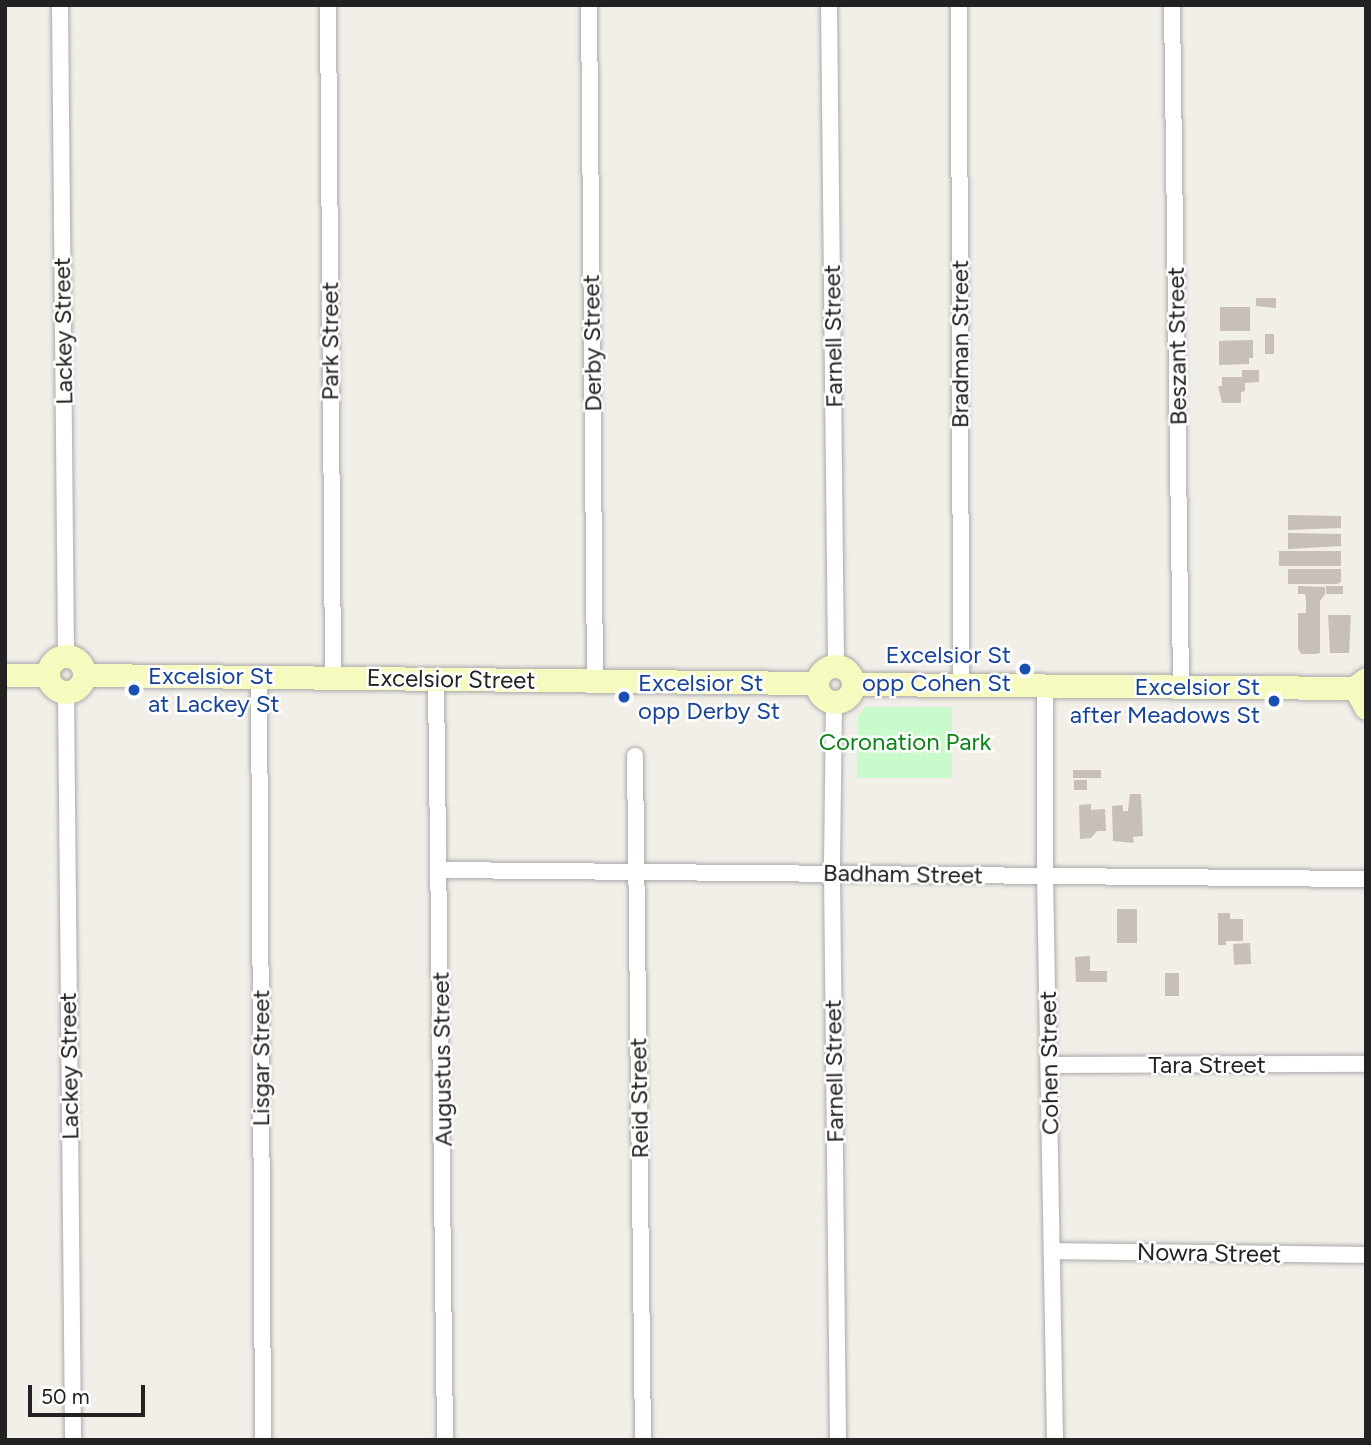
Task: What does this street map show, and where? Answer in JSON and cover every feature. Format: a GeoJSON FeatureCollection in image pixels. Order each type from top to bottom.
{"type":"FeatureCollection","features":[{"type":"Feature","properties":{"kind":"street","name":"Lackey Street"},"geometry":{"type":"LineString","coordinates":[[60,5],[66,656]]}},
{"type":"Feature","properties":{"kind":"street","name":"Park Street"},"geometry":{"type":"LineString","coordinates":[[328,5],[333,677]]}},
{"type":"Feature","properties":{"kind":"street","name":"Derby Street"},"geometry":{"type":"LineString","coordinates":[[589,5],[596,680]]}},
{"type":"Feature","properties":{"kind":"street","name":"Farnell Street"},"geometry":{"type":"LineString","coordinates":[[829,5],[836,666]]}},
{"type":"Feature","properties":{"kind":"street","name":"Bradman Street"},"geometry":{"type":"LineString","coordinates":[[958,5],[961,683]]}},
{"type":"Feature","properties":{"kind":"street","name":"Beszant Street"},"geometry":{"type":"LineString","coordinates":[[1172,5],[1181,686]]}},
{"type":"Feature","properties":{"kind":"street"},"geometry":{"type":"LineString","coordinates":[[66,656],[77,659],[85,675],[77,690],[66,693],[52,685],[48,675],[55,660],[66,656]]}},
{"type":"Feature","properties":{"kind":"street"},"geometry":{"type":"LineString","coordinates":[[836,666],[849,674],[853,684],[845,699],[834,702],[820,694],[817,683],[825,669],[836,666]]}},
{"type":"Feature","properties":{"kind":"street"},"geometry":{"type":"LineString","coordinates":[[5,675],[48,675]]}},
{"type":"Feature","properties":{"kind":"street","name":"Excelsior Street"},"geometry":{"type":"LineString","coordinates":[[85,675],[817,683]]}},
{"type":"Feature","properties":{"kind":"street","name":"Lisgar Street"},"geometry":{"type":"LineString","coordinates":[[259,677],[263,1440]]}},
{"type":"Feature","properties":{"kind":"street","name":"Augustus Street"},"geometry":{"type":"LineString","coordinates":[[436,679],[445,1440]]}},
{"type":"Feature","properties":{"kind":"street"},"geometry":{"type":"LineString","coordinates":[[853,684],[1181,686],[1363,692]]}},
{"type":"Feature","properties":{"kind":"street","name":"Cohen Street"},"geometry":{"type":"LineString","coordinates":[[1045,685],[1045,876],[1055,1440]]}},
{"type":"Feature","properties":{"kind":"street","name":"Lackey Street"},"geometry":{"type":"LineString","coordinates":[[66,693],[73,1440]]}},
{"type":"Feature","properties":{"kind":"street","name":"Farnell Street"},"geometry":{"type":"LineString","coordinates":[[834,702],[832,873],[838,1440]]}},
{"type":"Feature","properties":{"kind":"street","name":"Reid Street"},"geometry":{"type":"LineString","coordinates":[[635,756],[643,1440]]}},
{"type":"Feature","properties":{"kind":"street","name":"Badham Street"},"geometry":{"type":"LineString","coordinates":[[440,870],[1366,878]]}},
{"type":"Feature","properties":{"kind":"street","name":"Tara Street"},"geometry":{"type":"LineString","coordinates":[[1049,1065],[1366,1064]]}},
{"type":"Feature","properties":{"kind":"street","name":"Nowra Street"},"geometry":{"type":"LineString","coordinates":[[1052,1251],[1366,1255]]}},
{"type":"Feature","properties":{"kind":"green space","name":"Coronation Park"},"geometry":{"type":"Polygon","coordinates":[[[866,707],[952,707],[952,778],[857,778],[858,715],[866,707]]]}},
{"type":"Feature","properties":{"kind":"building"},"geometry":{"type":"Polygon","coordinates":[[[1256,298],[1276,298],[1276,308],[1256,306],[1256,298]]]}},
{"type":"Feature","properties":{"kind":"building"},"geometry":{"type":"Polygon","coordinates":[[[1220,307],[1250,307],[1250,331],[1220,331],[1220,307]]]}},
{"type":"Feature","properties":{"kind":"building"},"geometry":{"type":"Polygon","coordinates":[[[1265,334],[1274,334],[1274,354],[1265,354],[1265,334]]]}},
{"type":"Feature","properties":{"kind":"building"},"geometry":{"type":"Polygon","coordinates":[[[1253,340],[1253,358],[1249,358],[1249,364],[1219,365],[1219,341],[1253,340]]]}},
{"type":"Feature","properties":{"kind":"building"},"geometry":{"type":"Polygon","coordinates":[[[1242,370],[1259,370],[1259,382],[1245,383],[1245,391],[1241,392],[1241,403],[1222,403],[1218,386],[1222,386],[1222,377],[1242,377],[1242,370]]]}},
{"type":"Feature","properties":{"kind":"building"},"geometry":{"type":"Polygon","coordinates":[[[1288,515],[1341,516],[1341,528],[1288,530],[1288,515]]]}},
{"type":"Feature","properties":{"kind":"building"},"geometry":{"type":"Polygon","coordinates":[[[1288,533],[1341,534],[1341,546],[1288,549],[1288,533]]]}},
{"type":"Feature","properties":{"kind":"building"},"geometry":{"type":"Polygon","coordinates":[[[1279,551],[1341,551],[1341,566],[1279,566],[1279,551]]]}},
{"type":"Feature","properties":{"kind":"building"},"geometry":{"type":"Polygon","coordinates":[[[1288,569],[1341,569],[1341,582],[1288,584],[1288,569]]]}},
{"type":"Feature","properties":{"kind":"building"},"geometry":{"type":"Polygon","coordinates":[[[1298,586],[1325,587],[1325,594],[1320,601],[1320,653],[1301,654],[1298,648],[1298,613],[1306,613],[1306,600],[1305,594],[1298,594],[1298,586]]]}},
{"type":"Feature","properties":{"kind":"building"},"geometry":{"type":"Polygon","coordinates":[[[1326,586],[1343,586],[1343,594],[1326,594],[1326,586]]]}},
{"type":"Feature","properties":{"kind":"building"},"geometry":{"type":"Polygon","coordinates":[[[1328,615],[1351,615],[1349,653],[1330,653],[1328,615]]]}},
{"type":"Feature","properties":{"kind":"building"},"geometry":{"type":"Polygon","coordinates":[[[1073,770],[1101,770],[1101,778],[1073,778],[1073,770]]]}},
{"type":"Feature","properties":{"kind":"building"},"geometry":{"type":"Polygon","coordinates":[[[1074,780],[1087,780],[1087,790],[1074,790],[1074,780]]]}},
{"type":"Feature","properties":{"kind":"building"},"geometry":{"type":"Polygon","coordinates":[[[1130,794],[1141,794],[1143,836],[1133,837],[1134,843],[1113,841],[1112,806],[1123,805],[1123,811],[1128,811],[1130,794]]]}},
{"type":"Feature","properties":{"kind":"building"},"geometry":{"type":"Polygon","coordinates":[[[1091,804],[1091,810],[1105,809],[1106,831],[1097,831],[1091,838],[1080,839],[1079,805],[1091,804]]]}},
{"type":"Feature","properties":{"kind":"building"},"geometry":{"type":"Polygon","coordinates":[[[1117,909],[1137,909],[1137,943],[1117,943],[1117,909]]]}},
{"type":"Feature","properties":{"kind":"building"},"geometry":{"type":"Polygon","coordinates":[[[1218,913],[1230,913],[1230,919],[1243,919],[1243,941],[1226,941],[1226,945],[1218,945],[1218,913]]]}},
{"type":"Feature","properties":{"kind":"building"},"geometry":{"type":"Polygon","coordinates":[[[1250,943],[1251,964],[1234,965],[1233,944],[1250,943]]]}},
{"type":"Feature","properties":{"kind":"building"},"geometry":{"type":"Polygon","coordinates":[[[1090,956],[1090,971],[1107,971],[1107,982],[1076,982],[1075,957],[1090,956]]]}},
{"type":"Feature","properties":{"kind":"building"},"geometry":{"type":"Polygon","coordinates":[[[1165,973],[1179,973],[1179,996],[1165,996],[1165,973]]]}},
{"type":"Feature","properties":{"kind":"place","name":"Excelsior St opp Cohen St"},"geometry":{"type":"Point","coordinates":[1025,669]}},
{"type":"Feature","properties":{"kind":"place","name":"Excelsior St at Lackey St"},"geometry":{"type":"Point","coordinates":[134,690]}},
{"type":"Feature","properties":{"kind":"place","name":"Excelsior St opp Derby St"},"geometry":{"type":"Point","coordinates":[624,697]}},
{"type":"Feature","properties":{"kind":"place","name":"Excelsior St after Meadows St"},"geometry":{"type":"Point","coordinates":[1274,701]}}]}
